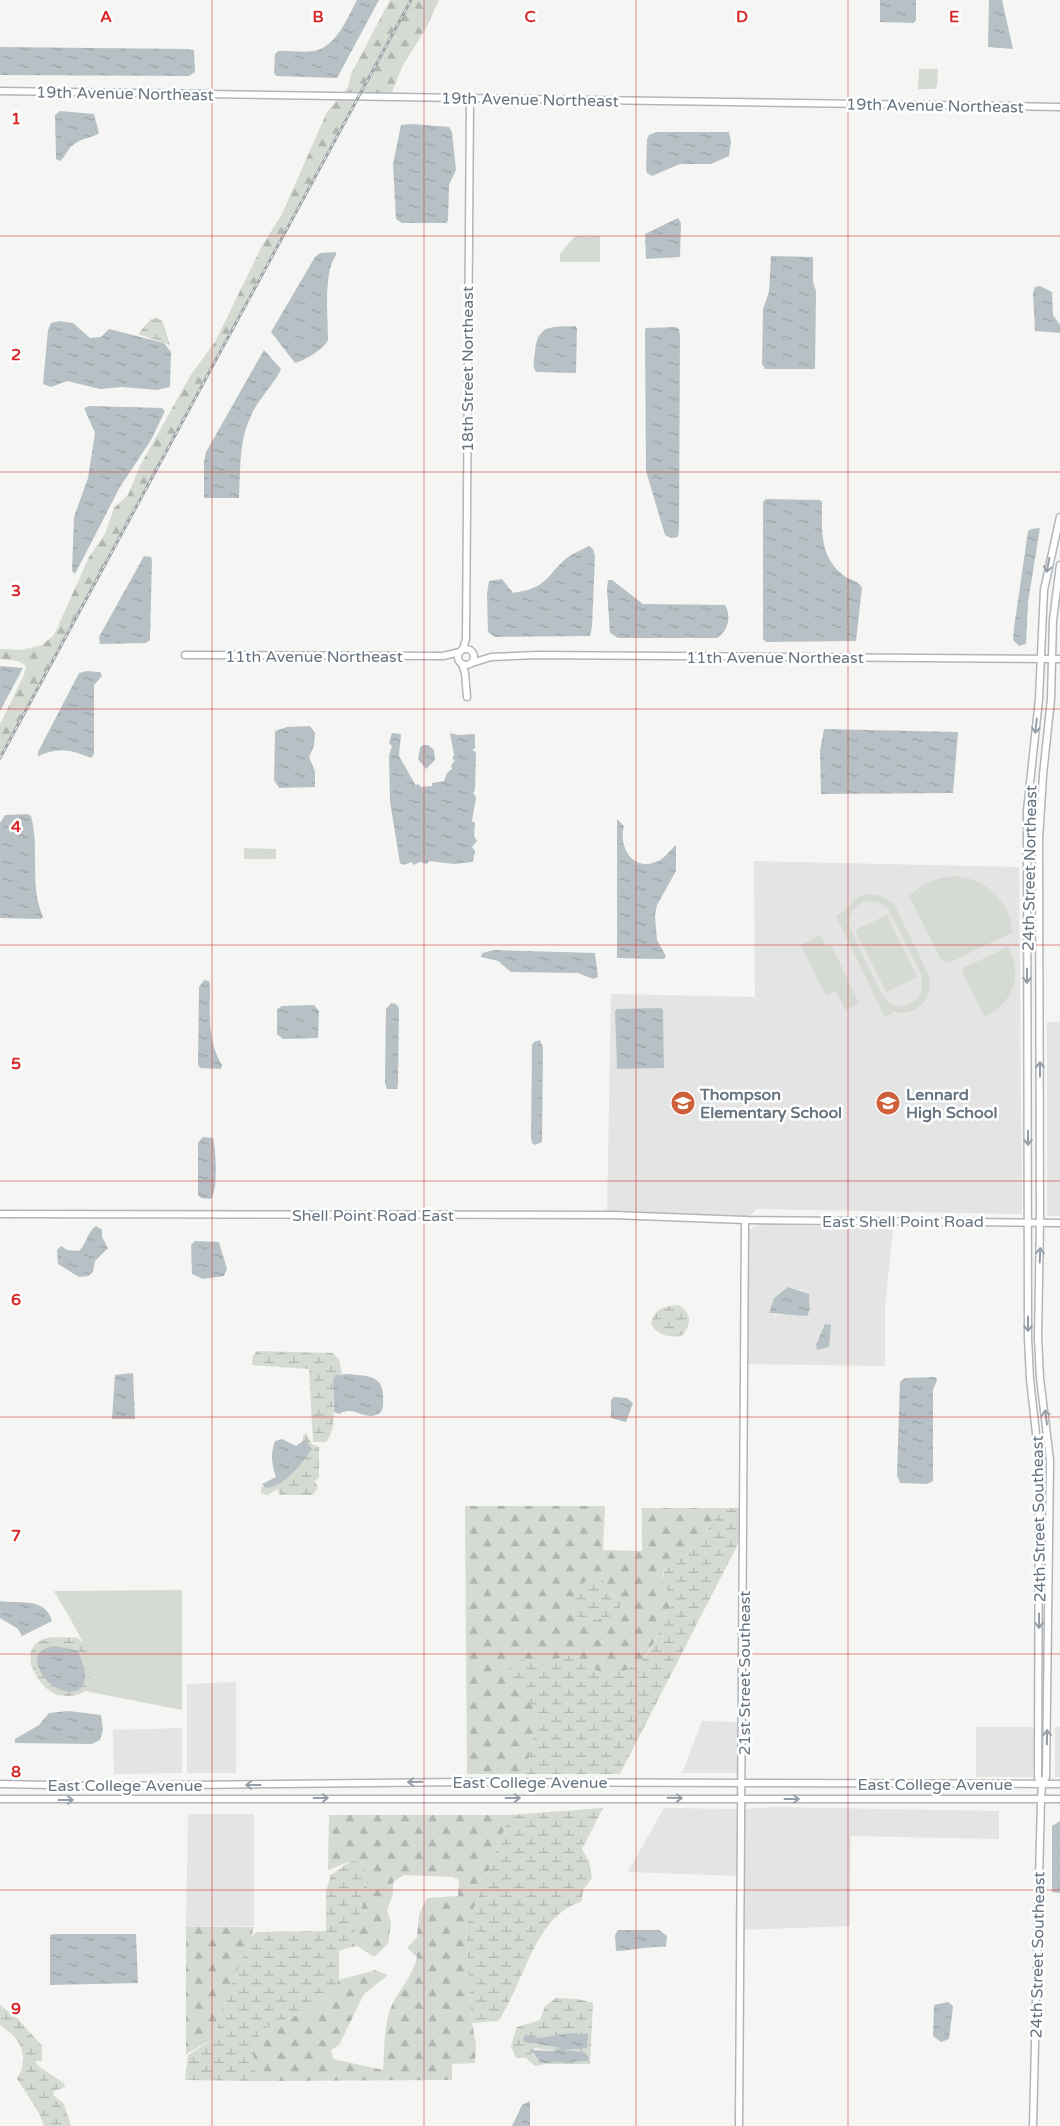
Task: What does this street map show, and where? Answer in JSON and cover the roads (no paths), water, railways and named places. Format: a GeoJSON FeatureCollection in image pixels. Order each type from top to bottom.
{"type":"FeatureCollection","features":[{"type":"Feature","properties":{"kind":"street","name":"19th Avenue Northeast"},"geometry":{"type":"LineString","coordinates":[[0,91],[1060,108]]}},
{"type":"Feature","properties":{"kind":"street","name":"18th Street Northeast"},"geometry":{"type":"LineString","coordinates":[[461,651],[466,639],[470,99]]}},
{"type":"Feature","properties":{"kind":"street","name":"24th Street Northeast"},"geometry":{"type":"LineString","coordinates":[[1029,1222],[1027,811],[1039,700],[1044,590],[1060,517]]}},
{"type":"Feature","properties":{"kind":"street","name":"24th Street Northeast"},"geometry":{"type":"LineString","coordinates":[[1040,1222],[1040,812],[1051,699],[1053,620],[1060,566]]}},
{"type":"Feature","properties":{"kind":"street","name":"18th Street Northeast"},"geometry":{"type":"LineString","coordinates":[[466,639],[472,651]]}},
{"type":"Feature","properties":{"kind":"street","name":"11th Avenue Northeast"},"geometry":{"type":"LineString","coordinates":[[185,655],[443,656],[461,651]]}},
{"type":"Feature","properties":{"kind":"street"},"geometry":{"type":"LineString","coordinates":[[466,679],[475,658],[472,651],[461,651],[458,657],[466,679],[466,697]]}},
{"type":"Feature","properties":{"kind":"street","name":"11th Avenue Northeast"},"geometry":{"type":"LineString","coordinates":[[472,651],[491,657]]}},
{"type":"Feature","properties":{"kind":"street","name":"11th Avenue Northeast"},"geometry":{"type":"LineString","coordinates":[[471,664],[491,657],[537,655],[1060,659]]}},
{"type":"Feature","properties":{"kind":"street","name":"11th Avenue Northeast"},"geometry":{"type":"LineString","coordinates":[[443,656],[461,663]]}},
{"type":"Feature","properties":{"kind":"street"},"geometry":{"type":"LineString","coordinates":[[461,663],[471,664]]}},
{"type":"Feature","properties":{"kind":"street","name":"Shell Point Road East"},"geometry":{"type":"LineString","coordinates":[[0,1214],[613,1215],[745,1220]]}},
{"type":"Feature","properties":{"kind":"street","name":"East Shell Point Road"},"geometry":{"type":"LineString","coordinates":[[745,1220],[1060,1223]]}},
{"type":"Feature","properties":{"kind":"street","name":"21st Street Southeast"},"geometry":{"type":"LineString","coordinates":[[739,2126],[739,1928],[743,1799],[745,1220]]}},
{"type":"Feature","properties":{"kind":"street","name":"24th Street Southeast"},"geometry":{"type":"LineString","coordinates":[[1029,1222],[1028,1338],[1039,1461],[1038,1778],[1042,1784]]}},
{"type":"Feature","properties":{"kind":"street","name":"24th Street Southeast"},"geometry":{"type":"LineString","coordinates":[[1033,2126],[1041,1799],[1042,1784],[1046,1774],[1050,1460],[1040,1378],[1038,1338],[1040,1222]]}},
{"type":"Feature","properties":{"kind":"street","name":"East College Avenue"},"geometry":{"type":"LineString","coordinates":[[0,1784],[108,1786],[464,1782],[1060,1784]]}},
{"type":"Feature","properties":{"kind":"street","name":"East College Avenue"},"geometry":{"type":"LineString","coordinates":[[0,1799],[1060,1799]]}},
{"type":"Feature","properties":{"kind":"water"},"geometry":{"type":"Polygon","coordinates":[[[357,0],[379,0],[337,78],[276,76],[274,72],[275,54],[278,51],[305,52],[321,49],[340,31],[357,0]]]}},
{"type":"Feature","properties":{"kind":"water"},"geometry":{"type":"Polygon","coordinates":[[[880,0],[916,0],[916,20],[913,23],[880,22],[880,0]]]}},
{"type":"Feature","properties":{"kind":"water"},"geometry":{"type":"Polygon","coordinates":[[[989,0],[1002,0],[1013,49],[988,47],[989,0]]]}},
{"type":"Feature","properties":{"kind":"water"},"geometry":{"type":"Polygon","coordinates":[[[0,47],[194,50],[195,72],[189,76],[0,75],[0,47]]]}},
{"type":"Feature","properties":{"kind":"water"},"geometry":{"type":"Polygon","coordinates":[[[60,111],[94,114],[99,133],[73,145],[60,161],[56,159],[55,115],[60,111]]]}},
{"type":"Feature","properties":{"kind":"water"},"geometry":{"type":"Polygon","coordinates":[[[401,125],[449,127],[452,132],[456,170],[449,185],[448,221],[446,223],[402,223],[396,219],[393,164],[401,125]]]}},
{"type":"Feature","properties":{"kind":"water"},"geometry":{"type":"Polygon","coordinates":[[[656,132],[729,132],[731,142],[729,156],[711,164],[680,164],[652,176],[647,173],[646,169],[647,139],[649,135],[656,132]]]}},
{"type":"Feature","properties":{"kind":"water"},"geometry":{"type":"Polygon","coordinates":[[[678,218],[681,223],[680,257],[646,259],[645,234],[678,218]]]}},
{"type":"Feature","properties":{"kind":"water"},"geometry":{"type":"Polygon","coordinates":[[[336,252],[329,273],[328,284],[328,340],[313,354],[295,363],[271,332],[315,257],[320,253],[336,252]]]}},
{"type":"Feature","properties":{"kind":"water"},"geometry":{"type":"Polygon","coordinates":[[[771,256],[813,257],[813,282],[816,291],[815,369],[765,369],[762,364],[763,309],[769,292],[771,256]]]}},
{"type":"Feature","properties":{"kind":"water"},"geometry":{"type":"Polygon","coordinates":[[[1040,286],[1052,292],[1053,315],[1060,325],[1060,333],[1035,331],[1033,293],[1035,287],[1040,286]]]}},
{"type":"Feature","properties":{"kind":"water"},"geometry":{"type":"Polygon","coordinates":[[[59,321],[73,323],[90,338],[101,337],[109,329],[164,343],[171,352],[170,387],[157,390],[122,387],[100,389],[67,381],[51,387],[43,384],[48,330],[51,323],[59,321]]]}},
{"type":"Feature","properties":{"kind":"water"},"geometry":{"type":"Polygon","coordinates":[[[575,326],[577,328],[576,373],[536,372],[534,362],[536,343],[542,332],[553,327],[575,326]]]}},
{"type":"Feature","properties":{"kind":"water"},"geometry":{"type":"Polygon","coordinates":[[[675,327],[679,329],[680,335],[679,529],[678,537],[671,538],[665,535],[646,471],[645,331],[646,328],[675,327]]]}},
{"type":"Feature","properties":{"kind":"water"},"geometry":{"type":"Polygon","coordinates":[[[264,350],[281,369],[255,408],[246,430],[241,452],[239,498],[204,498],[204,462],[206,452],[264,350]]]}},
{"type":"Feature","properties":{"kind":"water"},"geometry":{"type":"Polygon","coordinates":[[[90,406],[162,408],[165,411],[151,440],[120,487],[75,574],[72,571],[74,517],[88,478],[95,433],[84,408],[90,406]]]}},
{"type":"Feature","properties":{"kind":"water"},"geometry":{"type":"Polygon","coordinates":[[[766,499],[820,500],[822,502],[822,532],[830,560],[843,575],[858,583],[862,588],[856,641],[766,642],[763,639],[763,502],[766,499]]]}},
{"type":"Feature","properties":{"kind":"water"},"geometry":{"type":"Polygon","coordinates":[[[1040,528],[1028,602],[1026,644],[1019,646],[1013,640],[1028,531],[1040,528]]]}},
{"type":"Feature","properties":{"kind":"water"},"geometry":{"type":"Polygon","coordinates":[[[589,546],[593,549],[595,556],[590,636],[495,637],[488,632],[487,593],[489,581],[502,579],[513,593],[535,587],[542,583],[571,555],[589,546]]]}},
{"type":"Feature","properties":{"kind":"water"},"geometry":{"type":"Polygon","coordinates":[[[144,556],[151,557],[152,560],[150,640],[146,643],[100,644],[99,637],[144,556]]]}},
{"type":"Feature","properties":{"kind":"water"},"geometry":{"type":"Polygon","coordinates":[[[608,580],[612,580],[643,604],[725,605],[728,623],[724,632],[717,638],[618,638],[610,633],[608,580]]]}},
{"type":"Feature","properties":{"kind":"water"},"geometry":{"type":"Polygon","coordinates":[[[0,666],[23,668],[0,711],[0,666]]]}},
{"type":"Feature","properties":{"kind":"water"},"geometry":{"type":"Polygon","coordinates":[[[87,671],[100,672],[102,676],[94,685],[94,754],[91,758],[70,751],[59,750],[38,756],[38,752],[79,673],[87,671]]]}},
{"type":"Feature","properties":{"kind":"water"},"geometry":{"type":"Polygon","coordinates":[[[310,726],[315,733],[314,746],[309,757],[315,771],[315,787],[279,788],[274,780],[275,731],[287,727],[310,726]]]}},
{"type":"Feature","properties":{"kind":"water"},"geometry":{"type":"Polygon","coordinates":[[[824,729],[958,732],[953,793],[821,794],[820,751],[824,729]]]}},
{"type":"Feature","properties":{"kind":"water"},"geometry":{"type":"Polygon","coordinates":[[[392,733],[401,734],[399,756],[416,786],[418,784],[421,787],[432,786],[432,783],[444,781],[447,773],[452,769],[451,766],[455,760],[452,759],[454,755],[450,733],[458,735],[475,734],[475,748],[472,750],[476,752],[475,790],[473,793],[476,797],[472,821],[475,823],[474,836],[477,841],[472,847],[475,851],[473,862],[454,864],[429,861],[427,864],[420,862],[413,865],[412,862],[404,865],[400,863],[390,802],[389,755],[392,746],[389,743],[392,733]]]}},
{"type":"Feature","properties":{"kind":"water"},"geometry":{"type":"Polygon","coordinates":[[[423,745],[428,745],[434,750],[435,760],[426,769],[418,759],[420,748],[423,745]]]}},
{"type":"Feature","properties":{"kind":"water"},"geometry":{"type":"Polygon","coordinates":[[[27,814],[31,816],[34,828],[36,892],[43,917],[41,919],[0,918],[0,823],[5,815],[27,814]]]}},
{"type":"Feature","properties":{"kind":"water"},"geometry":{"type":"Polygon","coordinates":[[[617,819],[624,826],[623,842],[629,856],[641,864],[658,861],[676,845],[676,871],[657,905],[655,915],[657,940],[666,956],[664,959],[617,958],[617,819]]]}},
{"type":"Feature","properties":{"kind":"water"},"geometry":{"type":"Polygon","coordinates":[[[494,950],[595,953],[598,977],[593,979],[578,973],[511,972],[498,961],[481,957],[482,953],[494,950]]]}},
{"type":"Feature","properties":{"kind":"water"},"geometry":{"type":"Polygon","coordinates":[[[204,980],[209,981],[212,1037],[217,1056],[222,1065],[221,1069],[200,1068],[198,1064],[199,987],[204,980]]]}},
{"type":"Feature","properties":{"kind":"water"},"geometry":{"type":"Polygon","coordinates":[[[391,1003],[396,1004],[399,1008],[397,1089],[387,1089],[385,1083],[386,1009],[391,1003]]]}},
{"type":"Feature","properties":{"kind":"water"},"geometry":{"type":"Polygon","coordinates":[[[314,1005],[319,1011],[318,1038],[283,1039],[277,1034],[277,1009],[282,1006],[314,1005]]]}},
{"type":"Feature","properties":{"kind":"water"},"geometry":{"type":"Polygon","coordinates":[[[661,1008],[663,1010],[664,1068],[617,1069],[615,1011],[617,1009],[661,1008]]]}},
{"type":"Feature","properties":{"kind":"water"},"geometry":{"type":"Polygon","coordinates":[[[540,1040],[543,1048],[542,1142],[535,1145],[532,1143],[531,1137],[532,1045],[540,1040]]]}},
{"type":"Feature","properties":{"kind":"water"},"geometry":{"type":"Polygon","coordinates":[[[203,1137],[213,1138],[214,1144],[216,1179],[211,1199],[201,1198],[198,1195],[198,1143],[203,1137]]]}},
{"type":"Feature","properties":{"kind":"water"},"geometry":{"type":"Polygon","coordinates":[[[96,1226],[102,1230],[102,1237],[108,1248],[95,1261],[93,1272],[88,1276],[79,1277],[58,1264],[57,1250],[61,1246],[67,1250],[79,1251],[96,1226]]]}},
{"type":"Feature","properties":{"kind":"water"},"geometry":{"type":"Polygon","coordinates":[[[195,1241],[219,1242],[227,1269],[224,1276],[203,1279],[192,1274],[191,1245],[195,1241]]]}},
{"type":"Feature","properties":{"kind":"water"},"geometry":{"type":"Polygon","coordinates":[[[788,1287],[809,1294],[810,1310],[807,1316],[769,1313],[774,1298],[788,1287]]]}},
{"type":"Feature","properties":{"kind":"water"},"geometry":{"type":"Polygon","coordinates":[[[825,1324],[831,1325],[829,1347],[817,1350],[816,1345],[825,1324]]]}},
{"type":"Feature","properties":{"kind":"water"},"geometry":{"type":"Polygon","coordinates":[[[133,1373],[135,1419],[112,1419],[115,1375],[133,1373]]]}},
{"type":"Feature","properties":{"kind":"water"},"geometry":{"type":"Polygon","coordinates":[[[336,1375],[366,1376],[380,1384],[383,1396],[381,1412],[370,1416],[350,1411],[339,1414],[334,1412],[333,1379],[336,1375]]]}},
{"type":"Feature","properties":{"kind":"water"},"geometry":{"type":"Polygon","coordinates":[[[935,1377],[937,1380],[933,1390],[933,1481],[927,1484],[900,1483],[897,1475],[900,1382],[905,1378],[935,1377]]]}},
{"type":"Feature","properties":{"kind":"water"},"geometry":{"type":"Polygon","coordinates":[[[614,1397],[627,1398],[633,1403],[626,1422],[611,1418],[611,1400],[614,1397]]]}},
{"type":"Feature","properties":{"kind":"water"},"geometry":{"type":"Polygon","coordinates":[[[282,1439],[296,1446],[306,1441],[312,1449],[298,1468],[286,1479],[272,1487],[265,1488],[262,1484],[276,1477],[272,1450],[275,1441],[282,1439]]]}},
{"type":"Feature","properties":{"kind":"water"},"geometry":{"type":"Polygon","coordinates":[[[0,1601],[24,1602],[38,1605],[49,1613],[52,1621],[22,1636],[18,1629],[0,1618],[0,1601]]]}},
{"type":"Feature","properties":{"kind":"water"},"geometry":{"type":"Polygon","coordinates":[[[56,1646],[78,1651],[84,1667],[85,1678],[82,1687],[75,1691],[67,1692],[49,1683],[38,1665],[38,1654],[46,1648],[56,1646]]]}},
{"type":"Feature","properties":{"kind":"water"},"geometry":{"type":"Polygon","coordinates":[[[69,1711],[101,1715],[103,1730],[100,1740],[92,1744],[15,1743],[15,1739],[39,1725],[49,1713],[69,1711]]]}},
{"type":"Feature","properties":{"kind":"water"},"geometry":{"type":"Polygon","coordinates":[[[1060,1821],[1060,1893],[1052,1892],[1052,1826],[1060,1821]]]}},
{"type":"Feature","properties":{"kind":"water"},"geometry":{"type":"Polygon","coordinates":[[[618,1930],[659,1930],[667,1936],[666,1947],[616,1951],[615,1935],[618,1930]]]}},
{"type":"Feature","properties":{"kind":"water"},"geometry":{"type":"Polygon","coordinates":[[[136,1934],[138,1983],[50,1985],[50,1935],[136,1934]]]}},
{"type":"Feature","properties":{"kind":"water"},"geometry":{"type":"Polygon","coordinates":[[[948,2002],[953,2006],[949,2039],[941,2042],[933,2036],[934,2005],[948,2002]]]}},
{"type":"Feature","properties":{"kind":"water"},"geometry":{"type":"Polygon","coordinates":[[[569,2033],[588,2034],[587,2048],[564,2050],[583,2052],[589,2057],[588,2061],[541,2063],[530,2050],[555,2051],[561,2048],[524,2042],[523,2039],[525,2035],[538,2038],[569,2033]]]}},
{"type":"Feature","properties":{"kind":"water"},"geometry":{"type":"Polygon","coordinates":[[[530,2101],[530,2126],[512,2126],[522,2105],[530,2101]]]}},
{"type":"Feature","properties":{"kind":"railway"},"geometry":{"type":"LineString","coordinates":[[0,758],[411,0]]}},
{"type":"Feature","properties":{"kind":"place","name":"Thompson Elementary School"},"geometry":{"type":"Point","coordinates":[683,1103]}},
{"type":"Feature","properties":{"kind":"place","name":"Lennard High School"},"geometry":{"type":"Point","coordinates":[888,1103]}}]}
